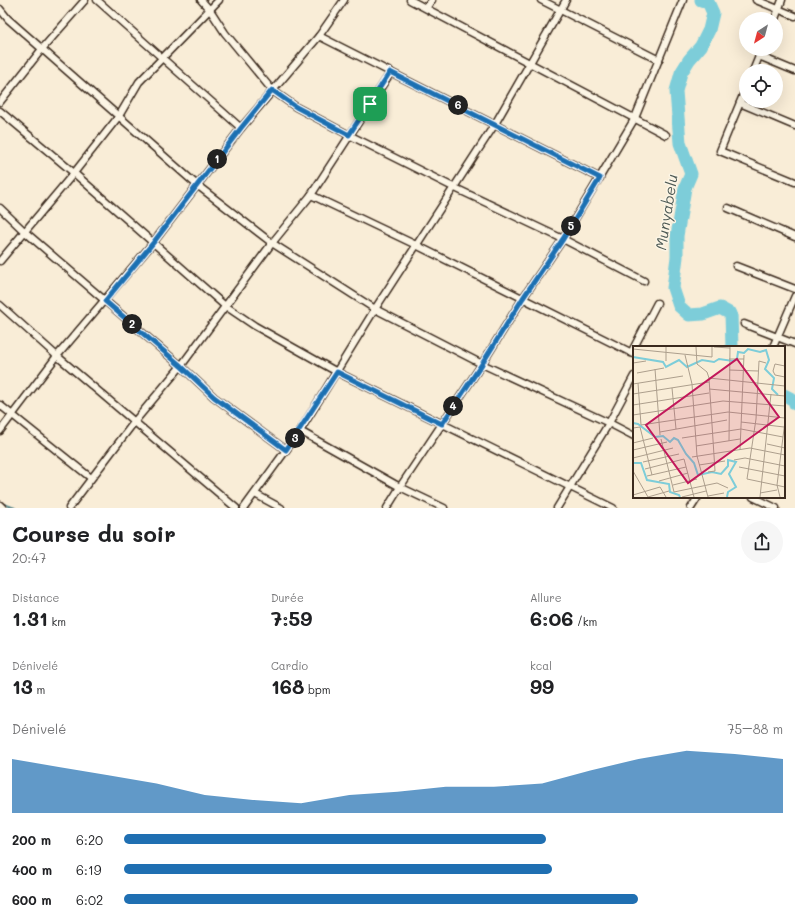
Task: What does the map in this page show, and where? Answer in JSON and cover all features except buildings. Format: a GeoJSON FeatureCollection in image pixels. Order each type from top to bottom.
{"type":"FeatureCollection","features":[{"type":"Feature","properties":{"kind":"street"},"geometry":{"type":"LineString","coordinates":[[0,102],[42,49],[84,0]]}},
{"type":"Feature","properties":{"kind":"street"},"geometry":{"type":"LineString","coordinates":[[97,0],[241,128]]}},
{"type":"Feature","properties":{"kind":"street"},"geometry":{"type":"LineString","coordinates":[[201,0],[210,10],[225,33],[272,90],[296,107],[349,135],[453,187],[563,239],[644,281]]}},
{"type":"Feature","properties":{"kind":"street"},"geometry":{"type":"LineString","coordinates":[[0,261],[74,173],[119,116],[139,82],[161,58],[220,0]]}},
{"type":"Feature","properties":{"kind":"street"},"geometry":{"type":"LineString","coordinates":[[0,431],[57,356],[153,243],[241,128],[319,36],[344,0]]}},
{"type":"Feature","properties":{"kind":"street"},"geometry":{"type":"LineString","coordinates":[[410,0],[666,135]]}},
{"type":"Feature","properties":{"kind":"street"},"geometry":{"type":"LineString","coordinates":[[426,8],[432,0]]}},
{"type":"Feature","properties":{"kind":"street"},"geometry":{"type":"LineString","coordinates":[[541,0],[659,60]]}},
{"type":"Feature","properties":{"kind":"street"},"geometry":{"type":"LineString","coordinates":[[244,508],[300,431],[375,309],[495,124],[566,0]]}},
{"type":"Feature","properties":{"kind":"street"},"geometry":{"type":"LineString","coordinates":[[756,0],[795,16]]}},
{"type":"Feature","properties":{"kind":"street"},"geometry":{"type":"LineString","coordinates":[[778,12],[782,0]]}},
{"type":"Feature","properties":{"kind":"street"},"geometry":{"type":"LineString","coordinates":[[387,508],[563,239],[600,178],[635,118],[683,1]]}},
{"type":"Feature","properties":{"kind":"street"},"geometry":{"type":"LineString","coordinates":[[0,9],[8,19],[197,186],[272,243],[375,309],[482,364],[633,435]]}},
{"type":"Feature","properties":{"kind":"street"},"geometry":{"type":"LineString","coordinates":[[319,36],[600,178]]}},
{"type":"Feature","properties":{"kind":"street"},"geometry":{"type":"LineString","coordinates":[[756,64],[759,56],[795,71]]}},
{"type":"Feature","properties":{"kind":"street"},"geometry":{"type":"LineString","coordinates":[[69,508],[135,421],[181,366],[224,305],[311,195],[390,72]]}},
{"type":"Feature","properties":{"kind":"street"},"geometry":{"type":"LineString","coordinates":[[739,105],[720,151],[795,182]]}},
{"type":"Feature","properties":{"kind":"street"},"geometry":{"type":"LineString","coordinates":[[752,108],[795,126]]}},
{"type":"Feature","properties":{"kind":"street"},"geometry":{"type":"LineString","coordinates":[[0,111],[74,173],[224,305],[255,326],[337,372],[613,508]]}},
{"type":"Feature","properties":{"kind":"street"},"geometry":{"type":"LineString","coordinates":[[311,195],[416,245],[632,353]]}},
{"type":"Feature","properties":{"kind":"street"},"geometry":{"type":"LineString","coordinates":[[0,208],[24,231],[181,366],[214,397],[286,450]]}},
{"type":"Feature","properties":{"kind":"street"},"geometry":{"type":"LineString","coordinates":[[728,208],[795,237]]}},
{"type":"Feature","properties":{"kind":"street"},"geometry":{"type":"LineString","coordinates":[[736,266],[795,289]]}},
{"type":"Feature","properties":{"kind":"street"},"geometry":{"type":"LineString","coordinates":[[774,346],[795,296]]}},
{"type":"Feature","properties":{"kind":"street"},"geometry":{"type":"LineString","coordinates":[[636,346],[657,303]]}},
{"type":"Feature","properties":{"kind":"street"},"geometry":{"type":"LineString","coordinates":[[0,304],[57,356],[236,508]]}},
{"type":"Feature","properties":{"kind":"street"},"geometry":{"type":"LineString","coordinates":[[744,324],[795,344]]}},
{"type":"Feature","properties":{"kind":"street"},"geometry":{"type":"LineString","coordinates":[[557,508],[609,423],[633,378]]}},
{"type":"Feature","properties":{"kind":"street"},"geometry":{"type":"LineString","coordinates":[[0,405],[91,478]]}},
{"type":"Feature","properties":{"kind":"street"},"geometry":{"type":"LineString","coordinates":[[300,431],[400,487],[444,508]]}},
{"type":"Feature","properties":{"kind":"street"},"geometry":{"type":"LineString","coordinates":[[255,494],[281,508]]}},
{"type":"Feature","properties":{"kind":"street"},"geometry":{"type":"LineString","coordinates":[[692,508],[697,498]]}},
{"type":"Feature","properties":{"kind":"street"},"geometry":{"type":"LineString","coordinates":[[755,498],[776,508]]}},
{"type":"Feature","properties":{"kind":"street"},"geometry":{"type":"LineString","coordinates":[[0,505],[3,508]]}},
{"type":"Feature","properties":{"kind":"waterway","name":"Munyabelu"},"geometry":{"type":"LineString","coordinates":[[701,0],[708,2],[713,13],[709,30],[701,46],[689,60],[681,73],[676,91],[680,143],[691,174],[685,188],[677,236],[677,257],[673,288],[679,306],[689,315],[703,314],[720,308],[731,314],[732,346]]}},
{"type":"Feature","properties":{"kind":"waterway","name":"Munyabelu"},"geometry":{"type":"LineString","coordinates":[[785,396],[794,400],[795,404]]}},
{"type":"Feature","properties":{"kind":"waterway"},"geometry":{"type":"LineString","coordinates":[[1,505],[4,504],[15,508]]}},
{"type":"Feature","properties":{"kind":"route"},"geometry":{"type":"LineString","coordinates":[[390,72],[600,178],[563,239],[442,424],[337,372],[300,431],[286,450],[214,397],[181,366],[105,301],[153,243],[272,90],[296,107],[349,135],[370,104],[390,72]]}}]}
